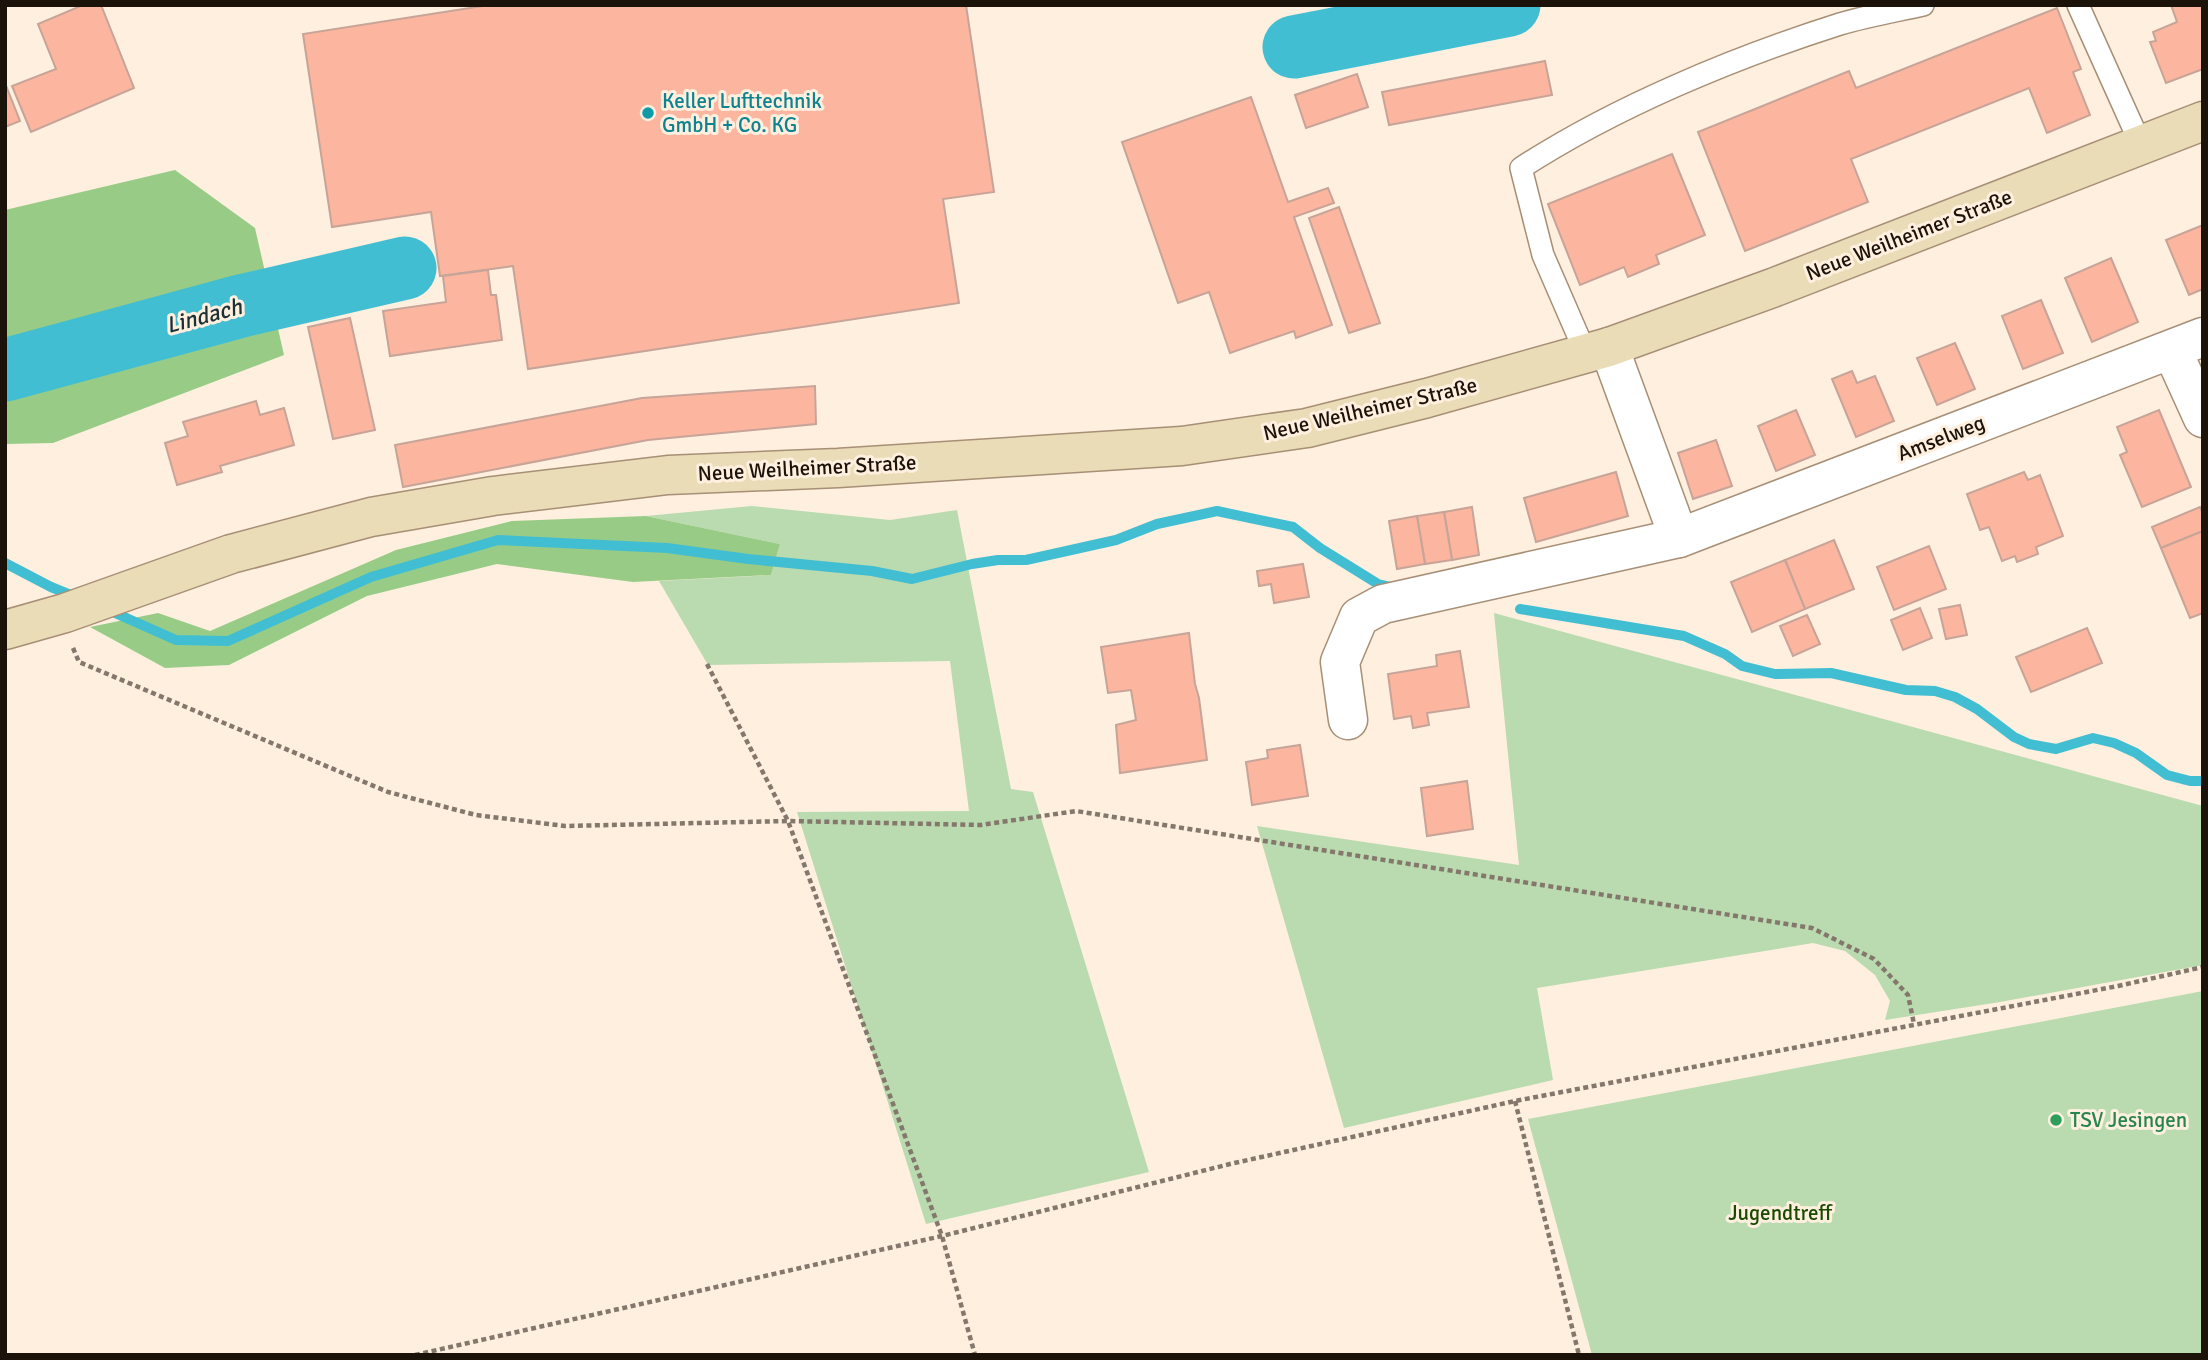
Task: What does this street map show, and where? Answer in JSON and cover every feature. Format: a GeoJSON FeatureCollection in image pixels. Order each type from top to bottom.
{"type":"FeatureCollection","features":[{"type":"Feature","properties":{"kind":"main road","name":"Neue Weilheimer Straße"},"geometry":{"type":"LineString","coordinates":[[5,630],[74,610],[231,554],[370,517],[493,496],[668,475],[838,468],[1182,446],[1307,428],[1597,351],[1788,282],[2203,121]]}},
{"type":"Feature","properties":{"kind":"street"},"geometry":{"type":"LineString","coordinates":[[2187,343],[2203,418]]}},
{"type":"Feature","properties":{"kind":"street","name":"Amselweg"},"geometry":{"type":"LineString","coordinates":[[1348,720],[1340,662],[1359,617],[1383,604],[1679,538],[2187,343]]}},
{"type":"Feature","properties":{"kind":"street"},"geometry":{"type":"LineString","coordinates":[[1597,351],[1679,538]]}},
{"type":"Feature","properties":{"kind":"lane"},"geometry":{"type":"LineString","coordinates":[[1597,351],[1543,255],[1521,169],[1562,142],[1703,73],[1842,23],[1923,5]]}},
{"type":"Feature","properties":{"kind":"lane"},"geometry":{"type":"LineString","coordinates":[[2078,5],[2141,145]]}},
{"type":"Feature","properties":{"kind":"path"},"geometry":{"type":"LineString","coordinates":[[74,610],[79,662],[388,792],[476,815],[565,826],[788,821],[981,825],[1076,811],[1812,928],[1874,959],[1908,995],[1914,1024]]}},
{"type":"Feature","properties":{"kind":"path"},"geometry":{"type":"LineString","coordinates":[[707,664],[788,821],[942,1236],[975,1355]]}},
{"type":"Feature","properties":{"kind":"path"},"geometry":{"type":"LineString","coordinates":[[415,1355],[942,1236],[1230,1164],[1515,1101],[2118,986],[2203,967]]}},
{"type":"Feature","properties":{"kind":"path"},"geometry":{"type":"LineString","coordinates":[[1515,1101],[1579,1355]]}},
{"type":"Feature","properties":{"kind":"green space"},"geometry":{"type":"Polygon","coordinates":[[[175,170],[255,228],[284,355],[53,443],[5,444],[5,210],[175,170]]]}},
{"type":"Feature","properties":{"kind":"green space"},"geometry":{"type":"Polygon","coordinates":[[[752,506],[890,520],[957,510],[1011,789],[1033,792],[1149,1172],[926,1224],[797,812],[969,811],[950,661],[708,665],[659,581],[771,575],[780,544],[646,516],[752,506]]]}},
{"type":"Feature","properties":{"kind":"green space"},"geometry":{"type":"Polygon","coordinates":[[[646,516],[780,544],[771,575],[633,582],[497,564],[367,596],[229,665],[165,668],[90,627],[158,613],[210,631],[396,550],[512,521],[646,516]]]}},
{"type":"Feature","properties":{"kind":"green space"},"geometry":{"type":"Polygon","coordinates":[[[1494,613],[2203,806],[2203,965],[1885,1020],[1890,1001],[1875,975],[1845,951],[1813,943],[1537,988],[1553,1080],[1344,1128],[1257,826],[1519,865],[1494,613]]]}},
{"type":"Feature","properties":{"kind":"green space","name":"Jugendtreff"},"geometry":{"type":"Polygon","coordinates":[[[2203,991],[2203,1355],[1592,1355],[1528,1119],[2203,991]]]}},
{"type":"Feature","properties":{"kind":"building"},"geometry":{"type":"Polygon","coordinates":[[[83,5],[101,5],[134,88],[31,132],[12,86],[56,69],[38,24],[83,5]]]}},
{"type":"Feature","properties":{"kind":"building","name":"Keller Lufttechnik GmbH + Co. KG"},"geometry":{"type":"Polygon","coordinates":[[[489,5],[966,5],[994,192],[943,199],[959,303],[528,369],[513,266],[440,276],[431,212],[332,227],[303,34],[489,5]]]}},
{"type":"Feature","properties":{"kind":"building"},"geometry":{"type":"Polygon","coordinates":[[[2171,5],[2203,5],[2203,69],[2166,83],[2150,42],[2156,41],[2153,32],[2177,22],[2171,5]]]}},
{"type":"Feature","properties":{"kind":"building"},"geometry":{"type":"Polygon","coordinates":[[[2057,8],[2081,69],[2073,72],[2090,115],[2047,133],[2029,88],[1851,159],[1868,202],[1745,251],[1698,132],[1849,71],[1856,88],[2057,8]]]}},
{"type":"Feature","properties":{"kind":"building"},"geometry":{"type":"Polygon","coordinates":[[[1545,61],[1552,95],[1389,125],[1382,92],[1545,61]]]}},
{"type":"Feature","properties":{"kind":"building"},"geometry":{"type":"Polygon","coordinates":[[[1357,74],[1368,107],[1306,128],[1295,95],[1357,74]]]}},
{"type":"Feature","properties":{"kind":"building"},"geometry":{"type":"Polygon","coordinates":[[[5,83],[20,121],[5,127],[5,83]]]}},
{"type":"Feature","properties":{"kind":"building"},"geometry":{"type":"Polygon","coordinates":[[[1251,97],[1288,202],[1328,188],[1334,203],[1294,217],[1332,325],[1296,338],[1294,331],[1230,353],[1209,292],[1178,303],[1122,142],[1251,97]]]}},
{"type":"Feature","properties":{"kind":"building"},"geometry":{"type":"Polygon","coordinates":[[[1672,154],[1705,235],[1656,255],[1659,264],[1628,277],[1624,267],[1580,285],[1548,204],[1672,154]]]}},
{"type":"Feature","properties":{"kind":"building"},"geometry":{"type":"Polygon","coordinates":[[[1339,207],[1380,323],[1349,333],[1309,218],[1339,207]]]}},
{"type":"Feature","properties":{"kind":"building"},"geometry":{"type":"Polygon","coordinates":[[[2203,225],[2203,289],[2189,295],[2166,240],[2203,225]]]}},
{"type":"Feature","properties":{"kind":"building"},"geometry":{"type":"Polygon","coordinates":[[[2111,258],[2138,322],[2092,342],[2065,278],[2111,258]]]}},
{"type":"Feature","properties":{"kind":"building"},"geometry":{"type":"Polygon","coordinates":[[[488,270],[491,295],[496,295],[502,340],[390,356],[383,311],[446,302],[443,276],[488,270]]]}},
{"type":"Feature","properties":{"kind":"building"},"geometry":{"type":"Polygon","coordinates":[[[2041,300],[2063,353],[2023,369],[2002,316],[2041,300]]]}},
{"type":"Feature","properties":{"kind":"building"},"geometry":{"type":"Polygon","coordinates":[[[350,318],[375,430],[333,439],[308,327],[350,318]]]}},
{"type":"Feature","properties":{"kind":"building"},"geometry":{"type":"Polygon","coordinates":[[[1955,343],[1975,389],[1937,405],[1917,358],[1955,343]]]}},
{"type":"Feature","properties":{"kind":"building"},"geometry":{"type":"Polygon","coordinates":[[[1852,371],[1857,383],[1875,376],[1894,421],[1856,437],[1832,379],[1852,371]]]}},
{"type":"Feature","properties":{"kind":"building"},"geometry":{"type":"Polygon","coordinates":[[[815,386],[816,424],[648,440],[403,487],[395,445],[642,398],[815,386]]]}},
{"type":"Feature","properties":{"kind":"building"},"geometry":{"type":"Polygon","coordinates":[[[256,401],[260,415],[284,408],[294,445],[220,466],[222,472],[177,485],[165,443],[188,436],[183,422],[256,401]]]}},
{"type":"Feature","properties":{"kind":"building"},"geometry":{"type":"Polygon","coordinates":[[[1796,410],[1815,455],[1776,471],[1758,426],[1796,410]]]}},
{"type":"Feature","properties":{"kind":"building"},"geometry":{"type":"Polygon","coordinates":[[[2159,410],[2191,487],[2142,507],[2120,455],[2127,452],[2117,427],[2159,410]]]}},
{"type":"Feature","properties":{"kind":"building"},"geometry":{"type":"Polygon","coordinates":[[[1716,440],[1732,486],[1693,499],[1678,453],[1716,440]]]}},
{"type":"Feature","properties":{"kind":"building"},"geometry":{"type":"Polygon","coordinates":[[[1616,472],[1628,516],[1536,542],[1524,498],[1616,472]]]}},
{"type":"Feature","properties":{"kind":"building"},"geometry":{"type":"Polygon","coordinates":[[[2024,472],[2028,480],[2040,475],[2063,536],[2036,547],[2038,554],[2017,562],[2015,556],[2002,561],[1989,527],[1980,530],[1967,494],[2024,472]]]}},
{"type":"Feature","properties":{"kind":"building"},"geometry":{"type":"Polygon","coordinates":[[[1472,507],[1479,555],[1452,560],[1444,512],[1472,507]]]}},
{"type":"Feature","properties":{"kind":"building"},"geometry":{"type":"Polygon","coordinates":[[[2200,507],[2203,514],[2203,531],[2161,548],[2152,527],[2200,507]]]}},
{"type":"Feature","properties":{"kind":"building"},"geometry":{"type":"Polygon","coordinates":[[[1444,512],[1452,560],[1425,564],[1417,516],[1444,512]]]}},
{"type":"Feature","properties":{"kind":"building"},"geometry":{"type":"Polygon","coordinates":[[[1417,516],[1425,564],[1397,569],[1389,521],[1417,516]]]}},
{"type":"Feature","properties":{"kind":"building"},"geometry":{"type":"Polygon","coordinates":[[[2203,531],[2203,613],[2190,618],[2161,548],[2203,531]]]}},
{"type":"Feature","properties":{"kind":"building"},"geometry":{"type":"Polygon","coordinates":[[[1834,540],[1854,589],[1805,609],[1785,560],[1834,540]]]}},
{"type":"Feature","properties":{"kind":"building"},"geometry":{"type":"Polygon","coordinates":[[[1929,546],[1946,589],[1894,610],[1877,567],[1929,546]]]}},
{"type":"Feature","properties":{"kind":"building"},"geometry":{"type":"Polygon","coordinates":[[[1785,560],[1805,609],[1752,632],[1731,582],[1785,560]]]}},
{"type":"Feature","properties":{"kind":"building"},"geometry":{"type":"Polygon","coordinates":[[[1303,564],[1309,597],[1274,603],[1271,584],[1259,586],[1257,571],[1303,564]]]}},
{"type":"Feature","properties":{"kind":"building"},"geometry":{"type":"Polygon","coordinates":[[[1960,605],[1967,635],[1946,639],[1939,609],[1960,605]]]}},
{"type":"Feature","properties":{"kind":"building"},"geometry":{"type":"Polygon","coordinates":[[[1920,608],[1932,638],[1903,650],[1891,620],[1920,608]]]}},
{"type":"Feature","properties":{"kind":"building"},"geometry":{"type":"Polygon","coordinates":[[[1807,615],[1820,644],[1793,656],[1780,626],[1807,615]]]}},
{"type":"Feature","properties":{"kind":"building"},"geometry":{"type":"Polygon","coordinates":[[[2087,628],[2102,663],[2031,692],[2016,657],[2087,628]]]}},
{"type":"Feature","properties":{"kind":"building"},"geometry":{"type":"Polygon","coordinates":[[[1189,633],[1207,760],[1120,773],[1116,725],[1136,720],[1131,690],[1108,693],[1101,647],[1189,633]]]}},
{"type":"Feature","properties":{"kind":"building"},"geometry":{"type":"Polygon","coordinates":[[[1460,651],[1469,707],[1427,713],[1429,725],[1413,728],[1411,716],[1394,719],[1388,674],[1437,666],[1436,655],[1460,651]]]}},
{"type":"Feature","properties":{"kind":"building"},"geometry":{"type":"Polygon","coordinates":[[[1300,745],[1308,796],[1252,805],[1246,762],[1268,758],[1267,750],[1300,745]]]}},
{"type":"Feature","properties":{"kind":"building"},"geometry":{"type":"Polygon","coordinates":[[[1467,781],[1473,829],[1427,836],[1421,788],[1467,781]]]}},
{"type":"Feature","properties":{"kind":"waterway","name":"Lindach"},"geometry":{"type":"LineString","coordinates":[[1294,47],[1509,5]]}},
{"type":"Feature","properties":{"kind":"waterway","name":"Lindach"},"geometry":{"type":"LineString","coordinates":[[5,370],[241,306],[405,268]]}},
{"type":"Feature","properties":{"kind":"waterway"},"geometry":{"type":"LineString","coordinates":[[106,609],[176,640],[228,641],[371,577],[498,540],[667,548],[872,571],[912,579],[972,564],[1026,560],[1116,540],[1157,524],[1217,511],[1293,527],[1320,548],[1378,584],[1395,588]]}},
{"type":"Feature","properties":{"kind":"waterway"},"geometry":{"type":"LineString","coordinates":[[5,563],[78,598]]}},
{"type":"Feature","properties":{"kind":"waterway"},"geometry":{"type":"LineString","coordinates":[[1520,609],[1684,636],[1725,654],[1742,666],[1775,674],[1831,673],[1906,690],[1935,691],[1955,697],[1977,709],[2014,737],[2029,744],[2056,749],[2093,738],[2114,743],[2136,753],[2167,775],[2190,781],[2203,781]]}},
{"type":"Feature","properties":{"kind":"place","name":"Keller Lufttechnik GmbH + Co. KG"},"geometry":{"type":"Point","coordinates":[648,113]}},
{"type":"Feature","properties":{"kind":"place","name":"TSV Jesingen"},"geometry":{"type":"Point","coordinates":[2056,1120]}}]}
